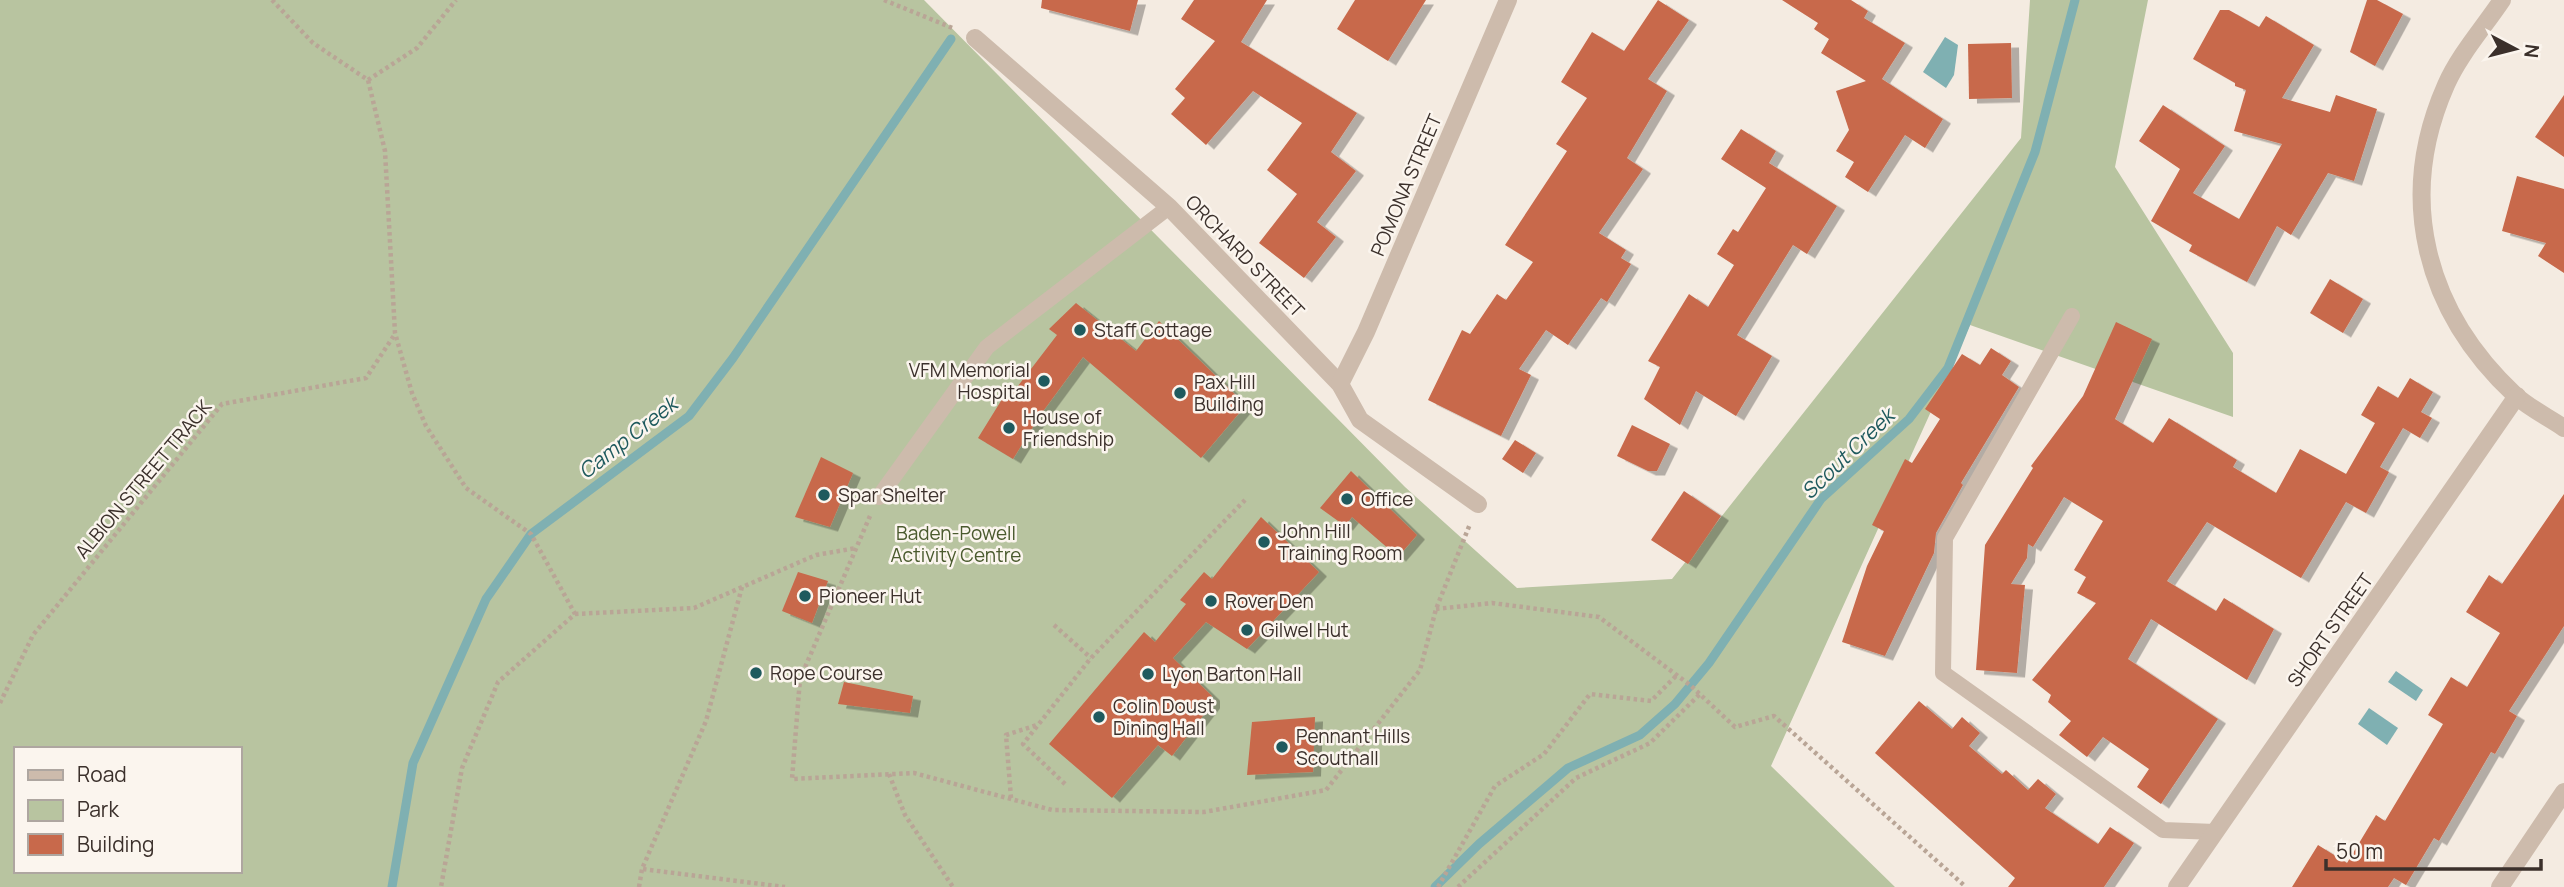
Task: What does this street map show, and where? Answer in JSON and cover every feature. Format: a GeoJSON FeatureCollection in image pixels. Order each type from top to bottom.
{"type":"FeatureCollection","features":[{"type":"Feature","properties":{"kind":"street","name":"POMONA STREET"},"geometry":{"type":"LineString","coordinates":[[1340,384],[1366,332],[1508,0]]}},
{"type":"Feature","properties":{"kind":"street"},"geometry":{"type":"LineString","coordinates":[[2502,0],[2447,82],[2428,132],[2419,200],[2428,254],[2449,313],[2479,356],[2517,396],[2564,428]]}},
{"type":"Feature","properties":{"kind":"street","name":"ORCHARD STREET"},"geometry":{"type":"LineString","coordinates":[[975,38],[1169,207],[1340,384],[1360,420],[1478,504]]}},
{"type":"Feature","properties":{"kind":"street","name":"SHORT STREET"},"geometry":{"type":"LineString","coordinates":[[2177,887],[2517,396]]}},
{"type":"Feature","properties":{"kind":"street"},"geometry":{"type":"LineString","coordinates":[[2500,887],[2564,792]]}},
{"type":"Feature","properties":{"kind":"lane"},"geometry":{"type":"LineString","coordinates":[[879,496],[987,347],[1169,207]]}},
{"type":"Feature","properties":{"kind":"lane"},"geometry":{"type":"LineString","coordinates":[[2072,316],[1945,538],[1943,673],[2163,830],[2215,832]]}},
{"type":"Feature","properties":{"kind":"path"},"geometry":{"type":"LineString","coordinates":[[272,0],[313,43],[368,80],[385,150],[396,333],[412,393],[426,426],[466,488],[531,534],[575,614]]}},
{"type":"Feature","properties":{"kind":"path"},"geometry":{"type":"LineString","coordinates":[[368,80],[417,48],[456,0]]}},
{"type":"Feature","properties":{"kind":"path"},"geometry":{"type":"LineString","coordinates":[[884,0],[975,38]]}},
{"type":"Feature","properties":{"kind":"path","name":"ALBION STREET TRACK"},"geometry":{"type":"LineString","coordinates":[[0,703],[33,635],[222,404],[366,378],[396,333]]}},
{"type":"Feature","properties":{"kind":"path"},"geometry":{"type":"LineString","coordinates":[[879,496],[800,679],[792,779],[914,773],[1052,810],[1204,812],[1326,790],[1420,670],[1436,609],[1478,504]]}},
{"type":"Feature","properties":{"kind":"path"},"geometry":{"type":"LineString","coordinates":[[1065,784],[1023,744],[1091,658],[1245,500]]}},
{"type":"Feature","properties":{"kind":"path"},"geometry":{"type":"LineString","coordinates":[[440,887],[462,768],[498,682],[575,614],[694,608],[816,555],[856,548]]}},
{"type":"Feature","properties":{"kind":"path"},"geometry":{"type":"LineString","coordinates":[[639,887],[642,869],[706,721],[742,587]]}},
{"type":"Feature","properties":{"kind":"path"},"geometry":{"type":"LineString","coordinates":[[1436,609],[1492,603],[1599,617],[1677,675],[1735,727],[1774,716],[1966,887]]}},
{"type":"Feature","properties":{"kind":"path"},"geometry":{"type":"LineString","coordinates":[[1054,625],[1091,658]]}},
{"type":"Feature","properties":{"kind":"path"},"geometry":{"type":"LineString","coordinates":[[1438,887],[1495,786],[1544,754],[1590,694],[1651,702],[1677,675]]}},
{"type":"Feature","properties":{"kind":"path"},"geometry":{"type":"LineString","coordinates":[[1458,887],[1576,778],[1650,743],[1700,694]]}},
{"type":"Feature","properties":{"kind":"path"},"geometry":{"type":"LineString","coordinates":[[1011,799],[1006,736],[1038,725]]}},
{"type":"Feature","properties":{"kind":"path"},"geometry":{"type":"LineString","coordinates":[[889,774],[905,816],[953,887]]}},
{"type":"Feature","properties":{"kind":"path"},"geometry":{"type":"LineString","coordinates":[[642,869],[785,887]]}},
{"type":"Feature","properties":{"kind":"green space","name":"Baden-Powell Activity Centre"},"geometry":{"type":"Polygon","coordinates":[[[0,0],[924,0],[1405,487],[1517,588],[1672,579],[2021,138],[2030,0],[2148,0],[2115,167],[2233,353],[2233,417],[1970,325],[1771,766],[1895,887],[0,887],[0,0]]]}},
{"type":"Feature","properties":{"kind":"water"},"geometry":{"type":"Polygon","coordinates":[[[1945,37],[1958,45],[1954,75],[1946,88],[1923,72],[1945,37]]]}},
{"type":"Feature","properties":{"kind":"water"},"geometry":{"type":"Polygon","coordinates":[[[2396,671],[2423,690],[2416,701],[2388,682],[2396,671]]]}},
{"type":"Feature","properties":{"kind":"water"},"geometry":{"type":"Polygon","coordinates":[[[2369,708],[2398,728],[2387,745],[2358,724],[2369,708]]]}},
{"type":"Feature","properties":{"kind":"building"},"geometry":{"type":"Polygon","coordinates":[[[1042,0],[1138,0],[1130,31],[1041,8],[1042,0]]]}},
{"type":"Feature","properties":{"kind":"building"},"geometry":{"type":"Polygon","coordinates":[[[1194,0],[1267,0],[1241,42],[1357,113],[1331,152],[1356,171],[1317,222],[1336,237],[1304,278],[1259,243],[1297,194],[1267,170],[1302,123],[1253,91],[1206,145],[1171,114],[1185,98],[1175,89],[1215,41],[1181,19],[1194,0]]]}},
{"type":"Feature","properties":{"kind":"building"},"geometry":{"type":"Polygon","coordinates":[[[1355,0],[1426,0],[1388,61],[1337,29],[1355,0]]]}},
{"type":"Feature","properties":{"kind":"building"},"geometry":{"type":"Polygon","coordinates":[[[1658,0],[1689,20],[1648,79],[1667,91],[1627,158],[1643,169],[1599,233],[1626,250],[1621,258],[1631,264],[1607,302],[1601,298],[1568,345],[1546,330],[1519,369],[1531,375],[1501,436],[1428,400],[1462,330],[1470,334],[1497,294],[1506,300],[1533,262],[1505,245],[1567,151],[1556,144],[1587,98],[1561,82],[1592,32],[1624,51],[1658,0]]]}},
{"type":"Feature","properties":{"kind":"building"},"geometry":{"type":"Polygon","coordinates":[[[1782,0],[1851,0],[1868,11],[1864,18],[1905,43],[1882,79],[1943,119],[1925,148],[1905,135],[1868,192],[1845,177],[1854,162],[1836,151],[1849,130],[1836,91],[1866,81],[1821,53],[1829,39],[1814,29],[1818,23],[1782,0]]]}},
{"type":"Feature","properties":{"kind":"building"},"geometry":{"type":"Polygon","coordinates":[[[2367,0],[2377,0],[2403,14],[2375,66],[2350,52],[2367,0]]]}},
{"type":"Feature","properties":{"kind":"building"},"geometry":{"type":"Polygon","coordinates":[[[2220,10],[2229,10],[2259,27],[2266,16],[2314,45],[2282,98],[2330,112],[2336,95],[2377,109],[2354,181],[2328,173],[2291,235],[2277,226],[2247,282],[2189,251],[2192,245],[2151,221],[2180,169],[2139,141],[2163,105],[2225,146],[2193,193],[2239,219],[2282,144],[2234,131],[2246,90],[2235,86],[2235,83],[2193,59],[2220,10]]]}},
{"type":"Feature","properties":{"kind":"building"},"geometry":{"type":"Polygon","coordinates":[[[2011,43],[2012,98],[1969,99],[1968,44],[2011,43]]]}},
{"type":"Feature","properties":{"kind":"building"},"geometry":{"type":"Polygon","coordinates":[[[2564,95],[2564,157],[2535,137],[2564,95]]]}},
{"type":"Feature","properties":{"kind":"building"},"geometry":{"type":"Polygon","coordinates":[[[1741,129],[1776,151],[1769,163],[1837,206],[1807,254],[1793,245],[1737,335],[1772,356],[1736,416],[1696,391],[1680,425],[1644,399],[1660,367],[1648,361],[1689,294],[1708,307],[1734,265],[1717,254],[1733,229],[1738,232],[1766,188],[1721,159],[1741,129]]]}},
{"type":"Feature","properties":{"kind":"building"},"geometry":{"type":"Polygon","coordinates":[[[2517,176],[2564,189],[2564,273],[2538,256],[2546,243],[2502,231],[2517,176]]]}},
{"type":"Feature","properties":{"kind":"building"},"geometry":{"type":"Polygon","coordinates":[[[2330,279],[2363,299],[2343,333],[2310,313],[2330,279]]]}},
{"type":"Feature","properties":{"kind":"building"},"geometry":{"type":"Polygon","coordinates":[[[1076,303],[1136,351],[1159,321],[1246,405],[1201,458],[1083,357],[1041,414],[1013,459],[978,438],[1004,396],[1008,399],[1057,335],[1049,329],[1076,303]]]}},
{"type":"Feature","properties":{"kind":"building"},"geometry":{"type":"Polygon","coordinates":[[[2116,322],[2152,339],[2115,419],[2153,443],[2169,418],[2237,460],[2233,467],[2276,493],[2300,449],[2346,474],[2375,423],[2361,415],[2378,386],[2398,398],[2410,378],[2433,392],[2421,412],[2432,418],[2420,438],[2403,428],[2380,467],[2389,472],[2366,513],[2346,502],[2301,578],[2207,522],[2167,581],[2216,611],[2224,598],[2274,629],[2247,680],[2151,619],[2128,659],[2218,719],[2161,804],[2137,787],[2149,769],[2103,737],[2087,757],[2059,735],[2071,721],[2048,702],[2051,695],[2032,680],[2096,603],[2077,593],[2086,577],[2074,570],[2103,521],[2064,497],[2033,547],[2028,544],[2027,558],[2011,584],[2025,585],[2017,673],[1976,670],[1985,545],[2033,468],[2031,466],[2083,396],[2116,322]]]}},
{"type":"Feature","properties":{"kind":"building"},"geometry":{"type":"Polygon","coordinates":[[[1991,348],[2011,361],[2002,375],[2019,387],[1961,483],[1963,485],[1936,533],[1934,553],[1885,656],[1842,642],[1867,566],[1884,531],[1872,525],[1905,459],[1912,463],[1940,419],[1925,409],[1962,354],[1980,365],[1991,348]]]}},
{"type":"Feature","properties":{"kind":"building"},"geometry":{"type":"Polygon","coordinates":[[[1632,425],[1670,444],[1657,471],[1648,471],[1617,456],[1632,425]]]}},
{"type":"Feature","properties":{"kind":"building"},"geometry":{"type":"Polygon","coordinates":[[[1515,440],[1536,453],[1523,473],[1502,459],[1515,440]]]}},
{"type":"Feature","properties":{"kind":"building","name":"Spar Shelter"},"geometry":{"type":"Polygon","coordinates":[[[821,457],[853,473],[830,527],[795,517],[821,457]]]}},
{"type":"Feature","properties":{"kind":"building"},"geometry":{"type":"Polygon","coordinates":[[[1351,471],[1417,535],[1398,557],[1352,517],[1345,526],[1320,508],[1351,471]]]}},
{"type":"Feature","properties":{"kind":"building"},"geometry":{"type":"Polygon","coordinates":[[[1684,491],[1721,516],[1688,564],[1651,540],[1684,491]]]}},
{"type":"Feature","properties":{"kind":"building"},"geometry":{"type":"Polygon","coordinates":[[[2564,494],[2564,626],[2509,711],[2517,716],[2495,754],[2491,752],[2439,841],[2434,838],[2406,885],[2394,878],[2388,887],[2292,887],[2318,845],[2347,863],[2376,815],[2385,821],[2443,724],[2428,715],[2451,677],[2467,687],[2500,633],[2466,612],[2489,575],[2502,584],[2564,494]]]}},
{"type":"Feature","properties":{"kind":"building"},"geometry":{"type":"Polygon","coordinates":[[[1261,517],[1319,572],[1247,649],[1206,622],[1173,658],[1212,696],[1212,704],[1172,756],[1158,745],[1112,798],[1049,744],[1144,632],[1155,642],[1186,604],[1180,600],[1204,572],[1212,579],[1261,517]]]}},
{"type":"Feature","properties":{"kind":"building","name":"Pioneer Hut"},"geometry":{"type":"Polygon","coordinates":[[[798,572],[828,581],[812,623],[782,611],[798,572]]]}},
{"type":"Feature","properties":{"kind":"building"},"geometry":{"type":"Polygon","coordinates":[[[844,682],[913,696],[910,713],[838,704],[844,682]]]}},
{"type":"Feature","properties":{"kind":"building"},"geometry":{"type":"Polygon","coordinates":[[[1919,701],[1952,729],[1962,717],[1980,733],[1969,746],[2002,774],[2006,770],[2028,790],[2038,779],[2056,794],[2045,808],[2098,844],[2110,827],[2134,843],[2104,887],[2008,887],[2015,878],[1875,753],[1919,701]]]}},
{"type":"Feature","properties":{"kind":"building","name":"Pennant Hills Scouthall"},"geometry":{"type":"Polygon","coordinates":[[[1315,717],[1313,772],[1247,775],[1252,722],[1315,717]]]}},
{"type":"Feature","properties":{"kind":"waterway","name":"Scout Creek"},"geometry":{"type":"LineString","coordinates":[[1435,887],[1479,844],[1568,768],[1640,735],[1675,704],[1709,663],[1821,499],[1909,419],[1948,368],[2035,152],[2075,0]]}},
{"type":"Feature","properties":{"kind":"waterway","name":"Camp Creek"},"geometry":{"type":"LineString","coordinates":[[392,887],[413,763],[486,599],[531,534],[689,416],[733,358],[951,39]]}},
{"type":"Feature","properties":{"kind":"place","name":"Staff Cottage"},"geometry":{"type":"Point","coordinates":[1080,330]}},
{"type":"Feature","properties":{"kind":"place","name":"VFM Memorial Hospital"},"geometry":{"type":"Point","coordinates":[1044,381]}},
{"type":"Feature","properties":{"kind":"place","name":"Pax Hill Building"},"geometry":{"type":"Point","coordinates":[1180,393]}},
{"type":"Feature","properties":{"kind":"place","name":"House of Friendship"},"geometry":{"type":"Point","coordinates":[1009,428]}},
{"type":"Feature","properties":{"kind":"place","name":"Spar Shelter"},"geometry":{"type":"Point","coordinates":[824,495]}},
{"type":"Feature","properties":{"kind":"place","name":"Office"},"geometry":{"type":"Point","coordinates":[1347,499]}},
{"type":"Feature","properties":{"kind":"place","name":"John Hill Training Room"},"geometry":{"type":"Point","coordinates":[1264,542]}},
{"type":"Feature","properties":{"kind":"place","name":"Pioneer Hut"},"geometry":{"type":"Point","coordinates":[805,596]}},
{"type":"Feature","properties":{"kind":"place","name":"Rover Den"},"geometry":{"type":"Point","coordinates":[1211,601]}},
{"type":"Feature","properties":{"kind":"place","name":"Gilwel Hut"},"geometry":{"type":"Point","coordinates":[1247,630]}},
{"type":"Feature","properties":{"kind":"place","name":"Rope Course"},"geometry":{"type":"Point","coordinates":[756,673]}},
{"type":"Feature","properties":{"kind":"place","name":"Lyon Barton Hall"},"geometry":{"type":"Point","coordinates":[1148,674]}},
{"type":"Feature","properties":{"kind":"place","name":"Colin Doust Dining Hall"},"geometry":{"type":"Point","coordinates":[1099,717]}},
{"type":"Feature","properties":{"kind":"place","name":"Pennant Hills Scouthall"},"geometry":{"type":"Point","coordinates":[1282,747]}}]}
